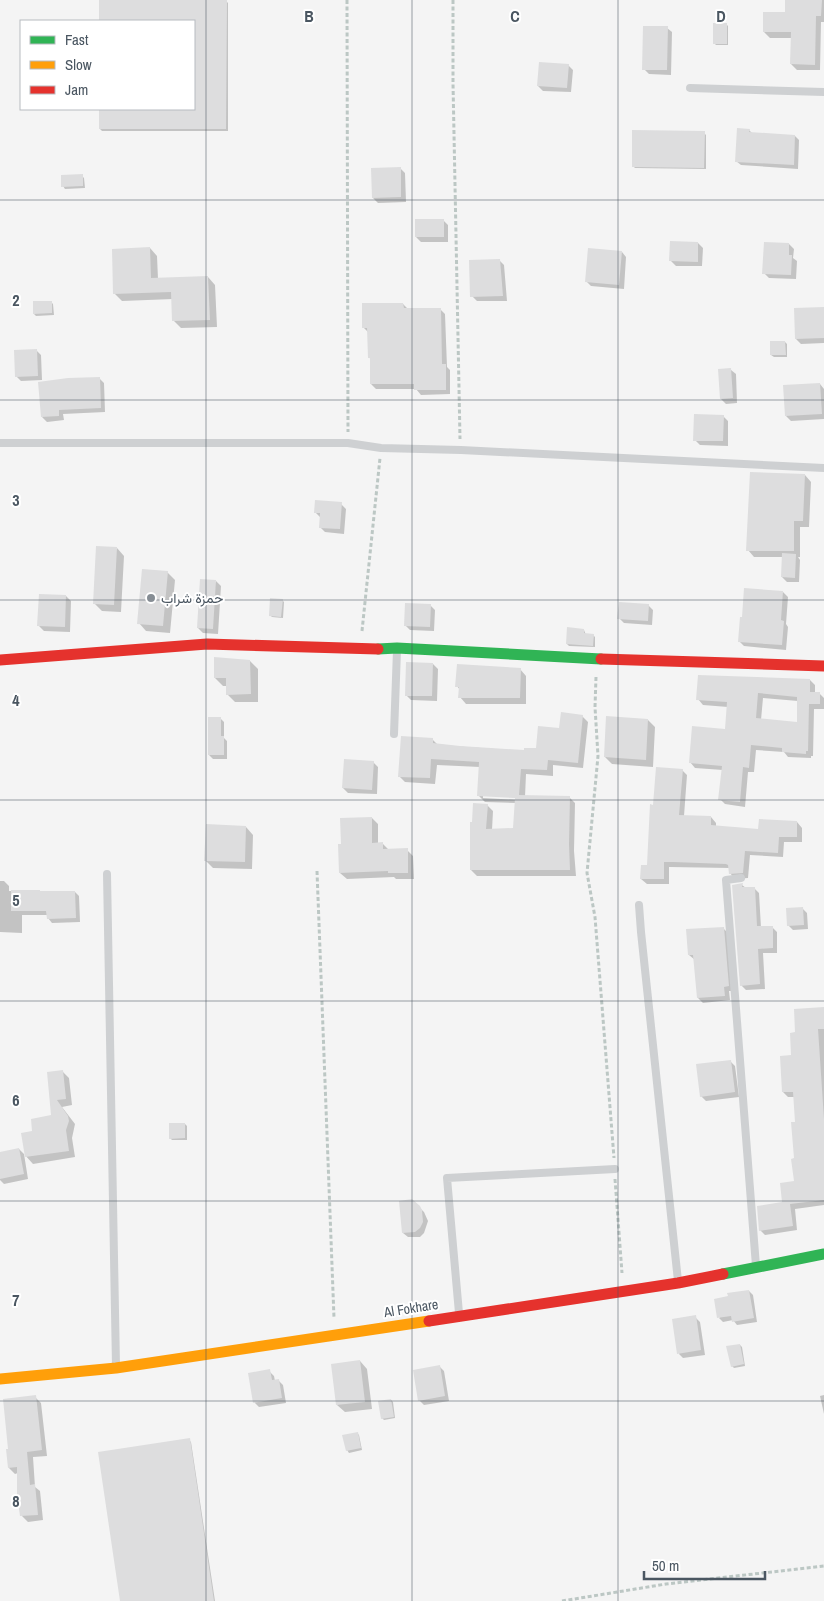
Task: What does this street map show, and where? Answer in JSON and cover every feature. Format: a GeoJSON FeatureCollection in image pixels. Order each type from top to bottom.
{"type":"FeatureCollection","features":[{"type":"Feature","properties":{"kind":"street"},"geometry":{"type":"LineString","coordinates":[[0,660],[207,644],[360,649],[397,648],[596,659],[824,666]]}},
{"type":"Feature","properties":{"kind":"street","name":"Al Fokhare"},"geometry":{"type":"LineString","coordinates":[[0,1379],[116,1368],[678,1283],[824,1254]]}},
{"type":"Feature","properties":{"kind":"lane"},"geometry":{"type":"LineString","coordinates":[[690,88],[824,92]]}},
{"type":"Feature","properties":{"kind":"lane"},"geometry":{"type":"LineString","coordinates":[[0,443],[348,443],[381,448],[460,450],[824,468]]}},
{"type":"Feature","properties":{"kind":"lane"},"geometry":{"type":"LineString","coordinates":[[394,734],[397,648]]}},
{"type":"Feature","properties":{"kind":"lane"},"geometry":{"type":"LineString","coordinates":[[107,874],[116,1368]]}},
{"type":"Feature","properties":{"kind":"lane"},"geometry":{"type":"LineString","coordinates":[[741,878],[726,880],[756,1268]]}},
{"type":"Feature","properties":{"kind":"lane"},"geometry":{"type":"LineString","coordinates":[[639,905],[678,1283]]}},
{"type":"Feature","properties":{"kind":"lane"},"geometry":{"type":"LineString","coordinates":[[459,1315],[448,1178],[614,1169]]}},
{"type":"Feature","properties":{"kind":"path"},"geometry":{"type":"LineString","coordinates":[[347,0],[348,443]]}},
{"type":"Feature","properties":{"kind":"path"},"geometry":{"type":"LineString","coordinates":[[453,0],[460,450]]}},
{"type":"Feature","properties":{"kind":"path"},"geometry":{"type":"LineString","coordinates":[[360,649],[381,448]]}},
{"type":"Feature","properties":{"kind":"path"},"geometry":{"type":"LineString","coordinates":[[596,659],[595,707],[598,756],[587,873],[595,918],[623,1291]]}},
{"type":"Feature","properties":{"kind":"path"},"geometry":{"type":"LineString","coordinates":[[317,871],[335,1335]]}},
{"type":"Feature","properties":{"kind":"path"},"geometry":{"type":"LineString","coordinates":[[562,1601],[666,1584],[824,1566]]}},
{"type":"Feature","properties":{"kind":"building"},"geometry":{"type":"Polygon","coordinates":[[[99,0],[227,0],[226,129],[99,129],[99,110],[195,110],[195,20],[99,20],[99,0]]]}},
{"type":"Feature","properties":{"kind":"building"},"geometry":{"type":"Polygon","coordinates":[[[785,0],[822,0],[821,16],[816,16],[815,65],[790,64],[791,32],[763,32],[763,12],[785,12],[785,0]]]}},
{"type":"Feature","properties":{"kind":"building"},"geometry":{"type":"Polygon","coordinates":[[[713,23],[727,23],[727,44],[713,44],[713,23]]]}},
{"type":"Feature","properties":{"kind":"building"},"geometry":{"type":"Polygon","coordinates":[[[643,26],[668,26],[667,70],[642,70],[643,26]]]}},
{"type":"Feature","properties":{"kind":"building"},"geometry":{"type":"Polygon","coordinates":[[[539,62],[569,64],[567,88],[537,86],[539,62]]]}},
{"type":"Feature","properties":{"kind":"building"},"geometry":{"type":"Polygon","coordinates":[[[737,128],[750,129],[749,132],[795,135],[794,165],[735,162],[737,128]]]}},
{"type":"Feature","properties":{"kind":"building"},"geometry":{"type":"Polygon","coordinates":[[[632,130],[705,131],[704,168],[632,167],[632,130]]]}},
{"type":"Feature","properties":{"kind":"building"},"geometry":{"type":"Polygon","coordinates":[[[401,167],[401,197],[372,198],[371,168],[401,167]]]}},
{"type":"Feature","properties":{"kind":"building"},"geometry":{"type":"Polygon","coordinates":[[[83,174],[83,186],[61,187],[61,175],[83,174]]]}},
{"type":"Feature","properties":{"kind":"building"},"geometry":{"type":"Polygon","coordinates":[[[415,219],[444,219],[444,237],[415,237],[415,219]]]}},
{"type":"Feature","properties":{"kind":"building"},"geometry":{"type":"Polygon","coordinates":[[[670,241],[698,242],[698,262],[669,261],[670,241]]]}},
{"type":"Feature","properties":{"kind":"building"},"geometry":{"type":"Polygon","coordinates":[[[764,242],[789,243],[789,255],[792,255],[791,275],[762,274],[764,242]]]}},
{"type":"Feature","properties":{"kind":"building"},"geometry":{"type":"Polygon","coordinates":[[[150,247],[151,278],[208,276],[210,320],[172,321],[171,292],[113,294],[112,249],[150,247]]]}},
{"type":"Feature","properties":{"kind":"building"},"geometry":{"type":"Polygon","coordinates":[[[588,248],[622,251],[619,285],[585,282],[588,248]]]}},
{"type":"Feature","properties":{"kind":"building"},"geometry":{"type":"Polygon","coordinates":[[[500,259],[503,296],[470,297],[469,260],[500,259]]]}},
{"type":"Feature","properties":{"kind":"building"},"geometry":{"type":"Polygon","coordinates":[[[33,301],[52,301],[52,313],[33,314],[33,301]]]}},
{"type":"Feature","properties":{"kind":"building"},"geometry":{"type":"Polygon","coordinates":[[[362,303],[403,303],[404,308],[441,308],[442,364],[446,364],[446,390],[414,390],[414,384],[370,384],[370,358],[368,358],[367,328],[362,328],[362,303]]]}},
{"type":"Feature","properties":{"kind":"building"},"geometry":{"type":"Polygon","coordinates":[[[824,307],[824,338],[795,339],[794,308],[824,307]]]}},
{"type":"Feature","properties":{"kind":"building"},"geometry":{"type":"Polygon","coordinates":[[[770,341],[785,341],[786,355],[770,355],[770,341]]]}},
{"type":"Feature","properties":{"kind":"building"},"geometry":{"type":"Polygon","coordinates":[[[37,349],[38,376],[15,377],[14,350],[37,349]]]}},
{"type":"Feature","properties":{"kind":"building"},"geometry":{"type":"Polygon","coordinates":[[[731,368],[733,398],[720,399],[718,369],[731,368]]]}},
{"type":"Feature","properties":{"kind":"building"},"geometry":{"type":"Polygon","coordinates":[[[100,377],[101,408],[59,410],[59,416],[41,417],[38,382],[68,378],[100,377]]]}},
{"type":"Feature","properties":{"kind":"building"},"geometry":{"type":"Polygon","coordinates":[[[820,383],[822,414],[785,416],[783,385],[820,383]]]}},
{"type":"Feature","properties":{"kind":"building"},"geometry":{"type":"Polygon","coordinates":[[[694,414],[724,415],[723,441],[693,441],[694,414]]]}},
{"type":"Feature","properties":{"kind":"building"},"geometry":{"type":"Polygon","coordinates":[[[750,472],[805,474],[803,521],[794,521],[794,551],[746,551],[750,472]]]}},
{"type":"Feature","properties":{"kind":"building"},"geometry":{"type":"Polygon","coordinates":[[[315,500],[342,502],[340,529],[319,528],[320,513],[314,513],[315,500]]]}},
{"type":"Feature","properties":{"kind":"building"},"geometry":{"type":"Polygon","coordinates":[[[96,546],[117,547],[114,605],[93,604],[96,546]]]}},
{"type":"Feature","properties":{"kind":"building"},"geometry":{"type":"Polygon","coordinates":[[[782,553],[796,554],[795,578],[781,577],[782,553]]]}},
{"type":"Feature","properties":{"kind":"building"},"geometry":{"type":"Polygon","coordinates":[[[142,569],[168,571],[163,626],[137,624],[142,569]]]}},
{"type":"Feature","properties":{"kind":"building"},"geometry":{"type":"Polygon","coordinates":[[[200,579],[216,580],[213,629],[197,628],[200,579]]]}},
{"type":"Feature","properties":{"kind":"building"},"geometry":{"type":"Polygon","coordinates":[[[744,588],[783,591],[781,620],[784,621],[782,645],[738,642],[744,588]]]}},
{"type":"Feature","properties":{"kind":"building"},"geometry":{"type":"Polygon","coordinates":[[[39,594],[66,595],[65,627],[37,626],[39,594]]]}},
{"type":"Feature","properties":{"kind":"building"},"geometry":{"type":"Polygon","coordinates":[[[270,598],[283,599],[281,617],[269,616],[270,598]]]}},
{"type":"Feature","properties":{"kind":"building"},"geometry":{"type":"Polygon","coordinates":[[[619,602],[649,604],[648,621],[617,619],[619,602]]]}},
{"type":"Feature","properties":{"kind":"building"},"geometry":{"type":"Polygon","coordinates":[[[405,603],[431,604],[430,627],[404,626],[405,603]]]}},
{"type":"Feature","properties":{"kind":"building"},"geometry":{"type":"Polygon","coordinates":[[[567,627],[584,629],[584,633],[594,634],[593,646],[566,644],[567,627]]]}},
{"type":"Feature","properties":{"kind":"building"},"geometry":{"type":"Polygon","coordinates":[[[214,657],[250,660],[251,694],[226,695],[226,678],[214,678],[214,657]]]}},
{"type":"Feature","properties":{"kind":"building"},"geometry":{"type":"Polygon","coordinates":[[[406,662],[433,663],[432,696],[405,696],[406,662]]]}},
{"type":"Feature","properties":{"kind":"building"},"geometry":{"type":"Polygon","coordinates":[[[457,664],[521,668],[520,698],[458,698],[459,687],[455,687],[457,664]]]}},
{"type":"Feature","properties":{"kind":"building"},"geometry":{"type":"Polygon","coordinates":[[[698,675],[810,679],[810,692],[820,692],[820,704],[809,704],[808,751],[806,751],[806,754],[782,752],[782,748],[751,745],[749,768],[743,767],[740,802],[718,800],[722,766],[689,763],[692,726],[725,729],[727,702],[696,700],[698,675]],[[758,693],[756,718],[797,722],[797,697],[758,693]]]}},
{"type":"Feature","properties":{"kind":"building"},"geometry":{"type":"Polygon","coordinates":[[[561,712],[583,715],[578,763],[548,760],[547,770],[521,769],[519,795],[570,796],[570,870],[470,870],[470,822],[472,822],[473,803],[488,804],[486,829],[513,828],[515,798],[477,796],[479,762],[431,759],[430,778],[398,777],[401,736],[433,738],[433,743],[524,750],[524,748],[536,748],[538,726],[559,728],[561,712]]]}},
{"type":"Feature","properties":{"kind":"building"},"geometry":{"type":"Polygon","coordinates":[[[606,716],[648,719],[646,760],[604,757],[606,716]]]}},
{"type":"Feature","properties":{"kind":"building"},"geometry":{"type":"Polygon","coordinates":[[[208,717],[221,717],[224,755],[208,755],[208,717]]]}},
{"type":"Feature","properties":{"kind":"building"},"geometry":{"type":"Polygon","coordinates":[[[344,759],[374,761],[372,790],[342,788],[344,759]]]}},
{"type":"Feature","properties":{"kind":"building"},"geometry":{"type":"Polygon","coordinates":[[[656,767],[683,769],[679,815],[711,816],[711,825],[758,829],[759,819],[797,821],[797,837],[779,837],[778,853],[745,851],[743,873],[729,874],[728,865],[726,864],[664,862],[664,879],[640,879],[641,865],[647,865],[650,804],[653,805],[656,767]]]}},
{"type":"Feature","properties":{"kind":"building"},"geometry":{"type":"Polygon","coordinates":[[[372,817],[372,843],[383,842],[383,849],[408,848],[408,873],[388,873],[388,871],[339,873],[338,844],[341,844],[340,818],[372,817]]]}},
{"type":"Feature","properties":{"kind":"building"},"geometry":{"type":"Polygon","coordinates":[[[206,824],[246,826],[245,862],[204,861],[206,824]]]}},
{"type":"Feature","properties":{"kind":"building"},"geometry":{"type":"Polygon","coordinates":[[[743,883],[742,887],[755,887],[757,926],[773,926],[773,948],[758,949],[760,984],[740,986],[732,885],[743,883]]]}},
{"type":"Feature","properties":{"kind":"building"},"geometry":{"type":"Polygon","coordinates":[[[11,890],[75,891],[76,918],[47,919],[46,911],[11,911],[11,890]]]}},
{"type":"Feature","properties":{"kind":"building"},"geometry":{"type":"Polygon","coordinates":[[[803,907],[804,925],[787,926],[786,908],[803,907]]]}},
{"type":"Feature","properties":{"kind":"building"},"geometry":{"type":"Polygon","coordinates":[[[724,927],[729,986],[724,987],[725,996],[697,998],[693,955],[688,955],[686,929],[724,927]]]}},
{"type":"Feature","properties":{"kind":"building"},"geometry":{"type":"Polygon","coordinates":[[[824,1007],[824,1029],[818,1029],[824,1119],[824,1200],[790,1204],[793,1226],[759,1231],[757,1206],[782,1202],[780,1183],[794,1181],[791,1159],[794,1158],[791,1122],[795,1122],[793,1092],[782,1092],[780,1056],[791,1055],[790,1033],[795,1032],[794,1009],[824,1007]]]}},
{"type":"Feature","properties":{"kind":"building"},"geometry":{"type":"Polygon","coordinates":[[[731,1060],[735,1092],[700,1097],[696,1064],[731,1060]]]}},
{"type":"Feature","properties":{"kind":"building"},"geometry":{"type":"Polygon","coordinates":[[[63,1070],[66,1099],[57,1100],[68,1116],[69,1121],[66,1130],[69,1151],[25,1157],[21,1133],[32,1131],[31,1119],[51,1115],[47,1072],[63,1070]]]}},
{"type":"Feature","properties":{"kind":"building"},"geometry":{"type":"Polygon","coordinates":[[[169,1123],[185,1123],[185,1138],[169,1139],[169,1123]]]}},
{"type":"Feature","properties":{"kind":"building"},"geometry":{"type":"Polygon","coordinates":[[[19,1148],[24,1174],[0,1179],[0,1152],[19,1148]]]}},
{"type":"Feature","properties":{"kind":"building"},"geometry":{"type":"Polygon","coordinates":[[[412,1199],[422,1210],[423,1222],[415,1232],[402,1233],[399,1201],[412,1199]]]}},
{"type":"Feature","properties":{"kind":"building"},"geometry":{"type":"Polygon","coordinates":[[[749,1290],[754,1318],[732,1322],[731,1316],[717,1318],[714,1299],[728,1296],[727,1293],[749,1290]]]}},
{"type":"Feature","properties":{"kind":"building"},"geometry":{"type":"Polygon","coordinates":[[[696,1315],[701,1350],[677,1354],[672,1319],[696,1315]]]}},
{"type":"Feature","properties":{"kind":"building"},"geometry":{"type":"Polygon","coordinates":[[[740,1344],[744,1364],[731,1367],[726,1346],[740,1344]]]}},
{"type":"Feature","properties":{"kind":"building"},"geometry":{"type":"Polygon","coordinates":[[[360,1360],[365,1402],[336,1405],[331,1364],[360,1360]]]}},
{"type":"Feature","properties":{"kind":"building"},"geometry":{"type":"Polygon","coordinates":[[[440,1365],[445,1396],[418,1401],[413,1370],[440,1365]]]}},
{"type":"Feature","properties":{"kind":"building"},"geometry":{"type":"Polygon","coordinates":[[[270,1369],[272,1380],[279,1379],[282,1398],[253,1403],[248,1373],[270,1369]]]}},
{"type":"Feature","properties":{"kind":"building"},"geometry":{"type":"Polygon","coordinates":[[[36,1395],[42,1450],[27,1452],[30,1485],[35,1484],[38,1515],[20,1516],[17,1495],[17,1467],[8,1468],[3,1399],[36,1395]]]}},
{"type":"Feature","properties":{"kind":"building"},"geometry":{"type":"Polygon","coordinates":[[[391,1399],[394,1417],[381,1419],[378,1401],[391,1399]]]}},
{"type":"Feature","properties":{"kind":"building"},"geometry":{"type":"Polygon","coordinates":[[[358,1432],[361,1448],[346,1451],[342,1435],[358,1432]]]}},
{"type":"Feature","properties":{"kind":"building"},"geometry":{"type":"Polygon","coordinates":[[[190,1438],[214,1601],[120,1601],[98,1452],[190,1438]]]}},
{"type":"Feature","properties":{"kind":"traffic: fast"},"geometry":{"type":"LineString","coordinates":[[378,649],[397,648],[601,659]]}},
{"type":"Feature","properties":{"kind":"traffic: fast"},"geometry":{"type":"LineString","coordinates":[[723,1274],[824,1254]]}},
{"type":"Feature","properties":{"kind":"traffic: slow"},"geometry":{"type":"LineString","coordinates":[[0,1379],[116,1368],[429,1321]]}},
{"type":"Feature","properties":{"kind":"traffic: jam"},"geometry":{"type":"LineString","coordinates":[[0,660],[207,644],[378,649]]}},
{"type":"Feature","properties":{"kind":"traffic: jam"},"geometry":{"type":"LineString","coordinates":[[601,659],[824,666]]}},
{"type":"Feature","properties":{"kind":"traffic: jam"},"geometry":{"type":"LineString","coordinates":[[429,1321],[678,1283],[723,1274]]}},
{"type":"Feature","properties":{"kind":"place","name":"حمزة شراب"},"geometry":{"type":"Point","coordinates":[151,598]}}]}
